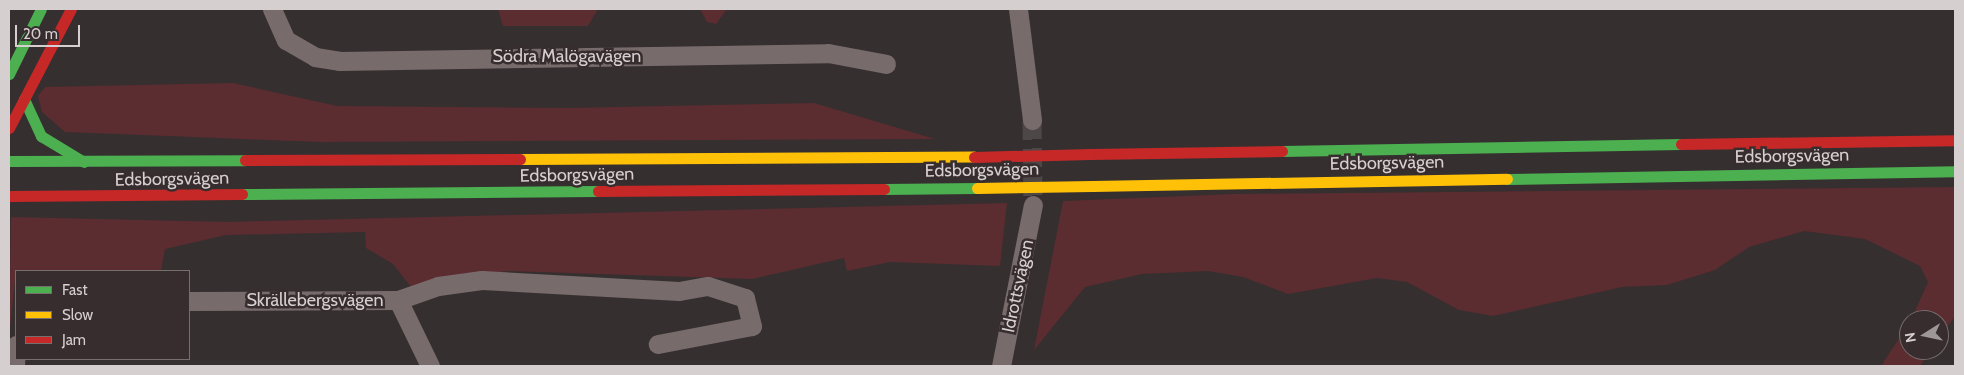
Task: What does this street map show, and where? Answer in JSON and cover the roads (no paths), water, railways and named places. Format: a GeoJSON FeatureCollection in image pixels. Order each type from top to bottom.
{"type":"FeatureCollection","features":[{"type":"Feature","properties":{"kind":"main road"},"geometry":{"type":"LineString","coordinates":[[9,74],[41,9]]}},
{"type":"Feature","properties":{"kind":"main road"},"geometry":{"type":"LineString","coordinates":[[9,128],[71,9]]}},
{"type":"Feature","properties":{"kind":"main road"},"geometry":{"type":"LineString","coordinates":[[24,99],[30,120],[41,136],[85,163]]}},
{"type":"Feature","properties":{"kind":"main road","name":"Edsborgsvägen"},"geometry":{"type":"LineString","coordinates":[[9,161],[85,163],[974,157],[1955,140]]}},
{"type":"Feature","properties":{"kind":"main road","name":"Edsborgsvägen"},"geometry":{"type":"LineString","coordinates":[[9,196],[977,188],[1955,171]]}},
{"type":"Feature","properties":{"kind":"street","name":"Södra Malögavägen"},"geometry":{"type":"LineString","coordinates":[[272,9],[286,40],[316,57],[339,61],[828,53],[886,64]]}},
{"type":"Feature","properties":{"kind":"street"},"geometry":{"type":"LineString","coordinates":[[1018,9],[1032,120]]}},
{"type":"Feature","properties":{"kind":"street","name":"Idrottsvägen"},"geometry":{"type":"LineString","coordinates":[[1001,366],[1033,206]]}},
{"type":"Feature","properties":{"kind":"street"},"geometry":{"type":"LineString","coordinates":[[398,300],[438,286],[482,280],[670,290],[708,286],[745,298],[752,326],[658,344]]}},
{"type":"Feature","properties":{"kind":"street","name":"Skrällebergsvägen"},"geometry":{"type":"LineString","coordinates":[[190,301],[398,300],[430,366]]}},
{"type":"Feature","properties":{"kind":"tunnel"},"geometry":{"type":"LineString","coordinates":[[1032,120],[1033,199]]}}]}
